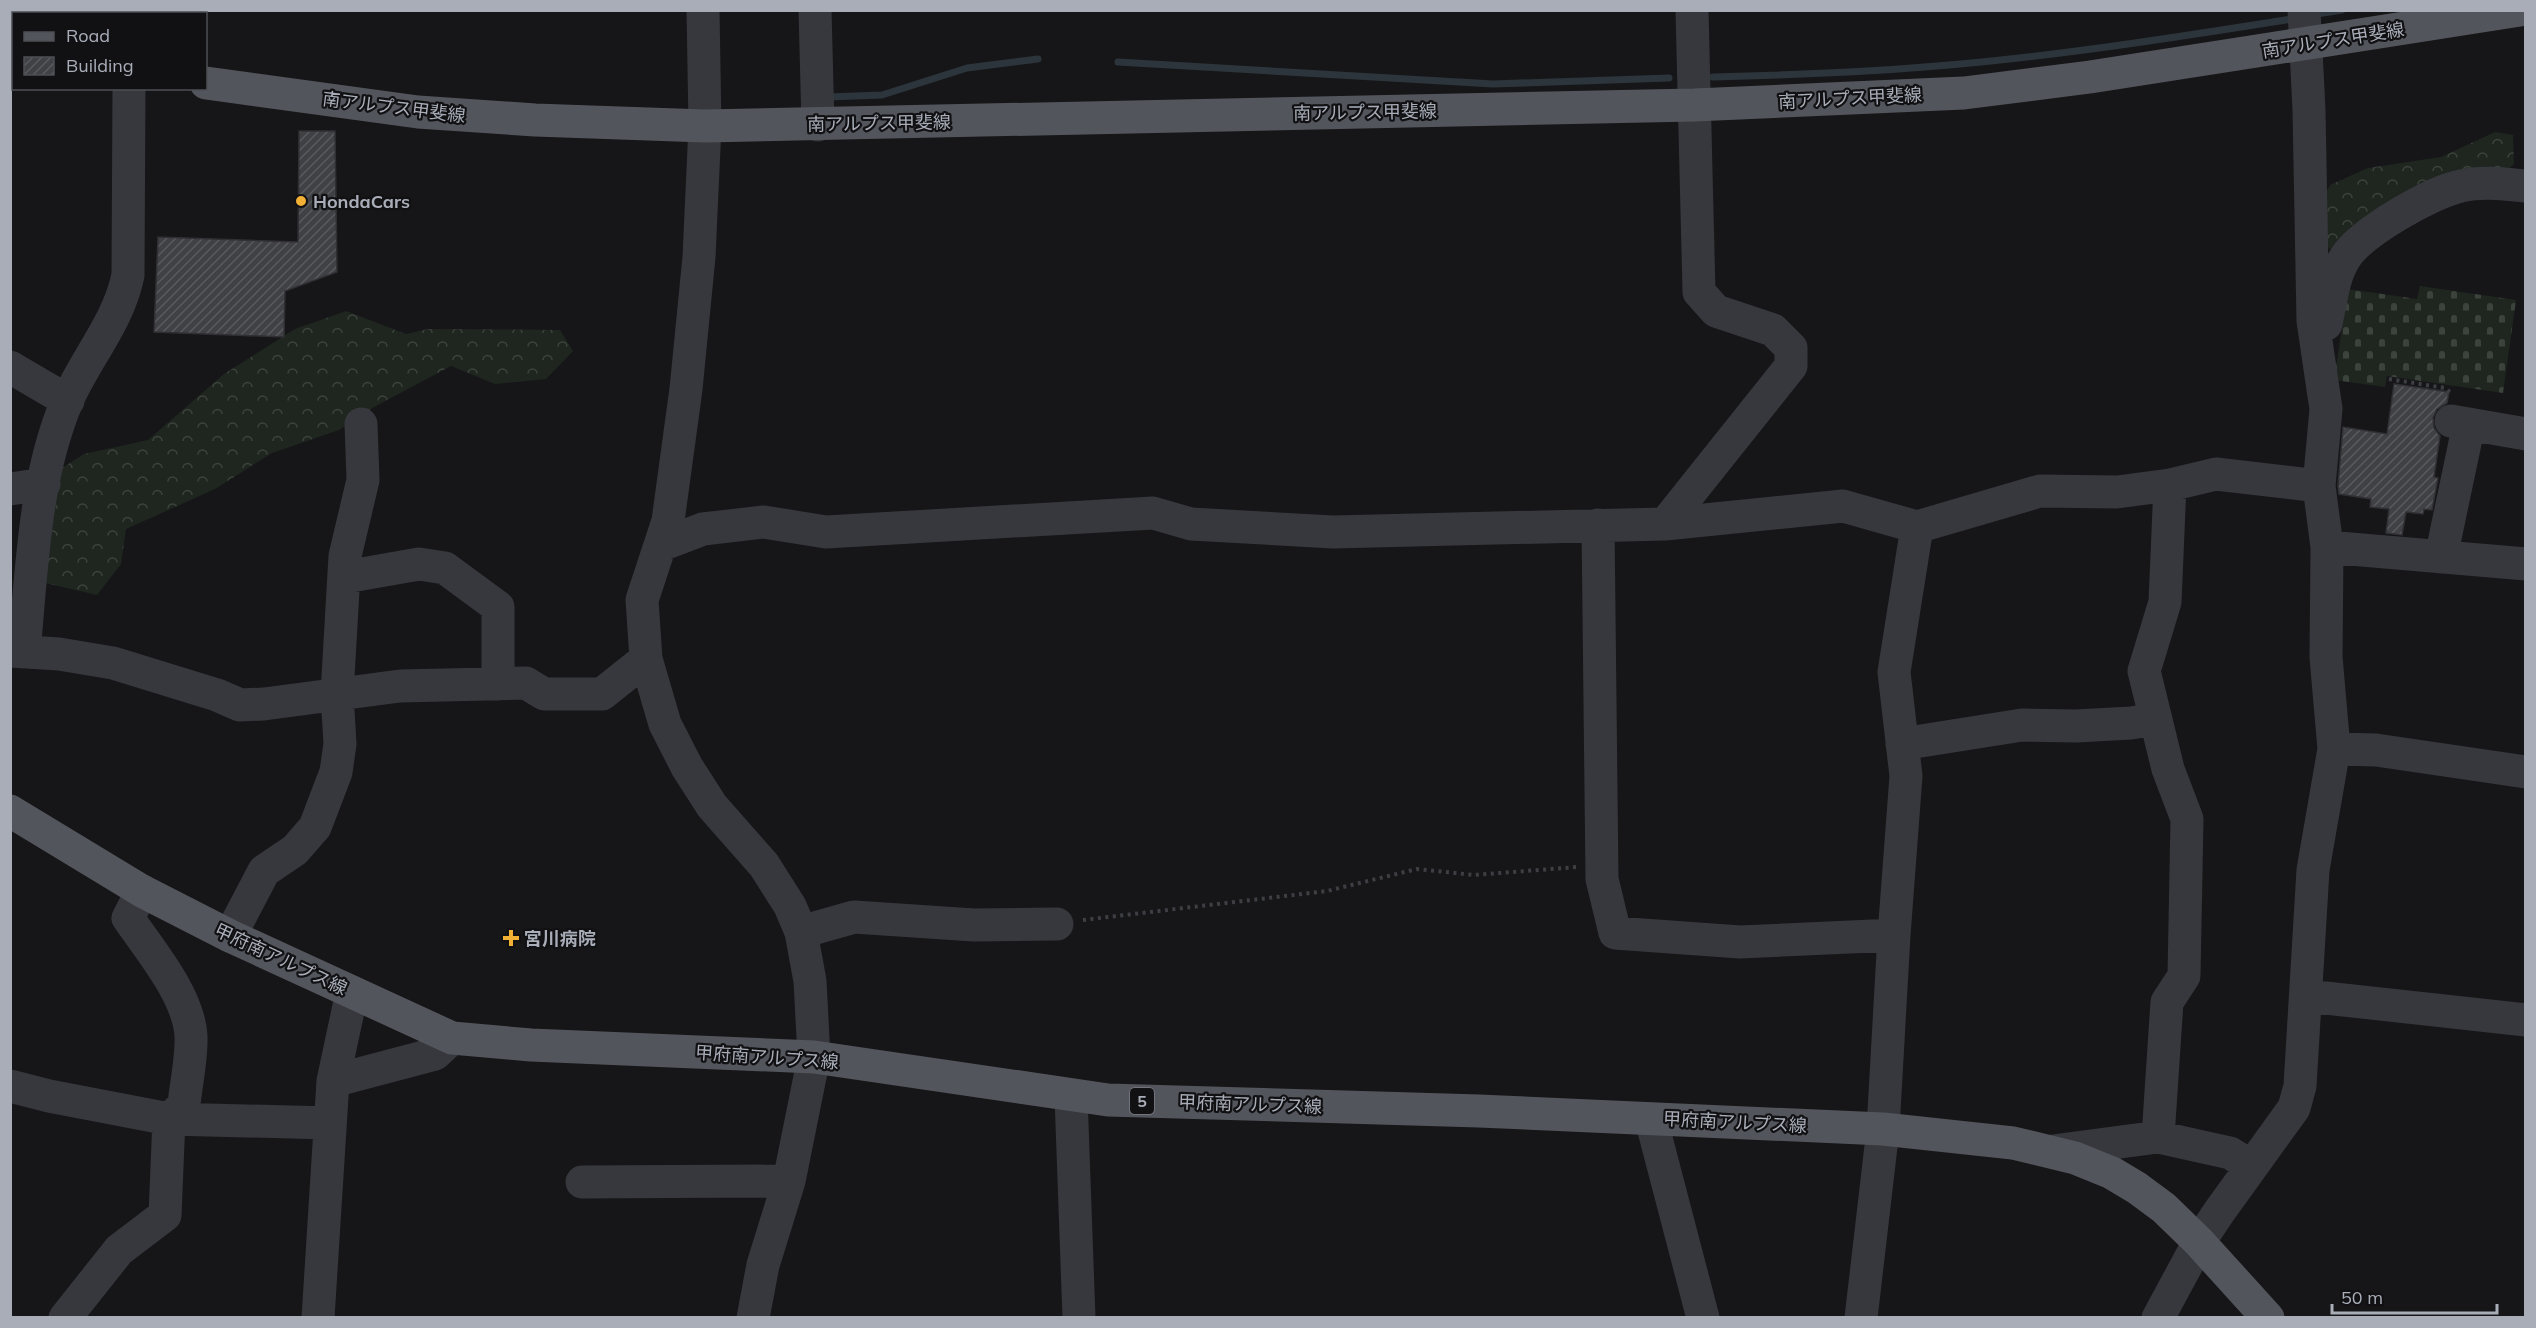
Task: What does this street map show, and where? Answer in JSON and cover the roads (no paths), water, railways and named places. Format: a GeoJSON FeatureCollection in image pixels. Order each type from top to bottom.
{"type":"FeatureCollection","features":[{"type":"Feature","properties":{"kind":"main road","name":"南アルプス甲斐線"},"geometry":{"type":"LineString","coordinates":[[207,83],[418,112],[535,120],[705,126],[1694,105],[1964,93],[2307,45],[2520,10]]}},
{"type":"Feature","properties":{"kind":"main road","name":"甲府南アルプス線"},"geometry":{"type":"LineString","coordinates":[[13,818],[142,891],[230,936],[452,1038],[531,1045],[814,1057],[1108,1100],[1479,1111],[1883,1129],[2013,1143],[2053,1151],[2112,1173],[2164,1208],[2199,1242],[2268,1317]]}},
{"type":"Feature","properties":{"kind":"street"},"geometry":{"type":"LineString","coordinates":[[704,10],[705,126],[699,257],[686,388],[668,521],[642,600],[646,659],[665,724],[687,767],[712,806],[764,865],[790,906],[801,932],[810,981],[814,1057],[789,1181],[763,1265],[753,1317]]}},
{"type":"Feature","properties":{"kind":"street"},"geometry":{"type":"LineString","coordinates":[[815,10],[818,125]]}},
{"type":"Feature","properties":{"kind":"street"},"geometry":{"type":"LineString","coordinates":[[1665,524],[1791,366],[1791,348],[1773,330],[1716,311],[1699,292],[1692,10]]}},
{"type":"Feature","properties":{"kind":"street"},"geometry":{"type":"LineString","coordinates":[[2158,1317],[2199,1242],[2294,1108],[2300,1086],[2313,870],[2334,749],[2326,657],[2327,547],[2319,486],[2326,409],[2313,321],[2307,45],[2304,10]]}},
{"type":"Feature","properties":{"kind":"street"},"geometry":{"type":"LineString","coordinates":[[129,90],[128,275],[124,296],[68,401],[52,448],[38,513],[17,652],[59,654],[113,663],[217,695],[240,705],[264,704],[400,686],[526,683],[544,694],[602,694],[646,659]]}},
{"type":"Feature","properties":{"kind":"street"},"geometry":{"type":"LineString","coordinates":[[2316,340],[2326,326],[2334,281],[2346,256],[2368,235],[2415,204],[2461,186],[2496,183],[2526,186]]}},
{"type":"Feature","properties":{"kind":"street"},"geometry":{"type":"LineString","coordinates":[[10,367],[68,401]]}},
{"type":"Feature","properties":{"kind":"street"},"geometry":{"type":"LineString","coordinates":[[2441,557],[2447,478],[2459,422],[2526,434]]}},
{"type":"Feature","properties":{"kind":"street"},"geometry":{"type":"LineString","coordinates":[[230,936],[264,871],[295,850],[315,827],[336,772],[340,744],[337,694],[345,556],[363,480],[361,424]]}},
{"type":"Feature","properties":{"kind":"street"},"geometry":{"type":"LineString","coordinates":[[661,545],[703,529],[764,522],[826,532],[1154,513],[1191,524],[1333,532],[1665,524],[1844,506],[1917,527],[2040,491],[2117,492],[2170,485],[2216,474],[2319,486]]}},
{"type":"Feature","properties":{"kind":"street"},"geometry":{"type":"LineString","coordinates":[[10,489],[44,484]]}},
{"type":"Feature","properties":{"kind":"street"},"geometry":{"type":"LineString","coordinates":[[2158,1137],[2167,1002],[2184,976],[2187,819],[2168,769],[2144,671],[2165,602],[2170,485]]}},
{"type":"Feature","properties":{"kind":"street"},"geometry":{"type":"LineString","coordinates":[[1598,525],[1602,879],[1615,933],[1740,942],[1894,935]]}},
{"type":"Feature","properties":{"kind":"street"},"geometry":{"type":"LineString","coordinates":[[1861,1317],[1883,1129],[1906,776],[1894,672],[1917,527]]}},
{"type":"Feature","properties":{"kind":"street"},"geometry":{"type":"LineString","coordinates":[[2327,547],[2526,564]]}},
{"type":"Feature","properties":{"kind":"street"},"geometry":{"type":"LineString","coordinates":[[345,577],[419,564],[445,568],[498,607],[498,684]]}},
{"type":"Feature","properties":{"kind":"street"},"geometry":{"type":"LineString","coordinates":[[1902,744],[2022,725],[2120,724],[2156,719]]}},
{"type":"Feature","properties":{"kind":"street"},"geometry":{"type":"LineString","coordinates":[[2334,749],[2376,750],[2526,772]]}},
{"type":"Feature","properties":{"kind":"street"},"geometry":{"type":"LineString","coordinates":[[64,1317],[119,1250],[165,1215],[169,1119],[184,1105],[191,1035],[187,1015],[171,981],[128,918],[142,891]]}},
{"type":"Feature","properties":{"kind":"street"},"geometry":{"type":"LineString","coordinates":[[801,932],[854,917],[974,925],[1057,924]]}},
{"type":"Feature","properties":{"kind":"street"},"geometry":{"type":"LineString","coordinates":[[318,1317],[333,1081],[352,992]]}},
{"type":"Feature","properties":{"kind":"street"},"geometry":{"type":"LineString","coordinates":[[2307,996],[2526,1020]]}},
{"type":"Feature","properties":{"kind":"street"},"geometry":{"type":"LineString","coordinates":[[333,1081],[435,1054],[452,1038]]}},
{"type":"Feature","properties":{"kind":"street"},"geometry":{"type":"LineString","coordinates":[[10,1086],[49,1096],[169,1119],[330,1123]]}},
{"type":"Feature","properties":{"kind":"street"},"geometry":{"type":"LineString","coordinates":[[1071,1096],[1079,1317]]}},
{"type":"Feature","properties":{"kind":"street"},"geometry":{"type":"LineString","coordinates":[[1651,1119],[1703,1317]]}},
{"type":"Feature","properties":{"kind":"street"},"geometry":{"type":"LineString","coordinates":[[2053,1151],[2158,1137],[2230,1153],[2251,1166]]}},
{"type":"Feature","properties":{"kind":"street"},"geometry":{"type":"LineString","coordinates":[[582,1182],[789,1181]]}},
{"type":"Feature","properties":{"kind":"waterway"},"geometry":{"type":"LineString","coordinates":[[2317,14],[2342,10]]}},
{"type":"Feature","properties":{"kind":"waterway"},"geometry":{"type":"LineString","coordinates":[[1713,77],[1861,71],[1992,61],[2121,45],[2292,19]]}},
{"type":"Feature","properties":{"kind":"waterway"},"geometry":{"type":"LineString","coordinates":[[828,97],[882,95],[967,68],[1038,59]]}},
{"type":"Feature","properties":{"kind":"waterway"},"geometry":{"type":"LineString","coordinates":[[1118,62],[1493,84],[1669,78]]}},
{"type":"Feature","properties":{"kind":"place","name":"HondaCars"},"geometry":{"type":"Point","coordinates":[301,201]}},
{"type":"Feature","properties":{"kind":"place","name":"宮川病院"},"geometry":{"type":"Point","coordinates":[511,938]}}]}
